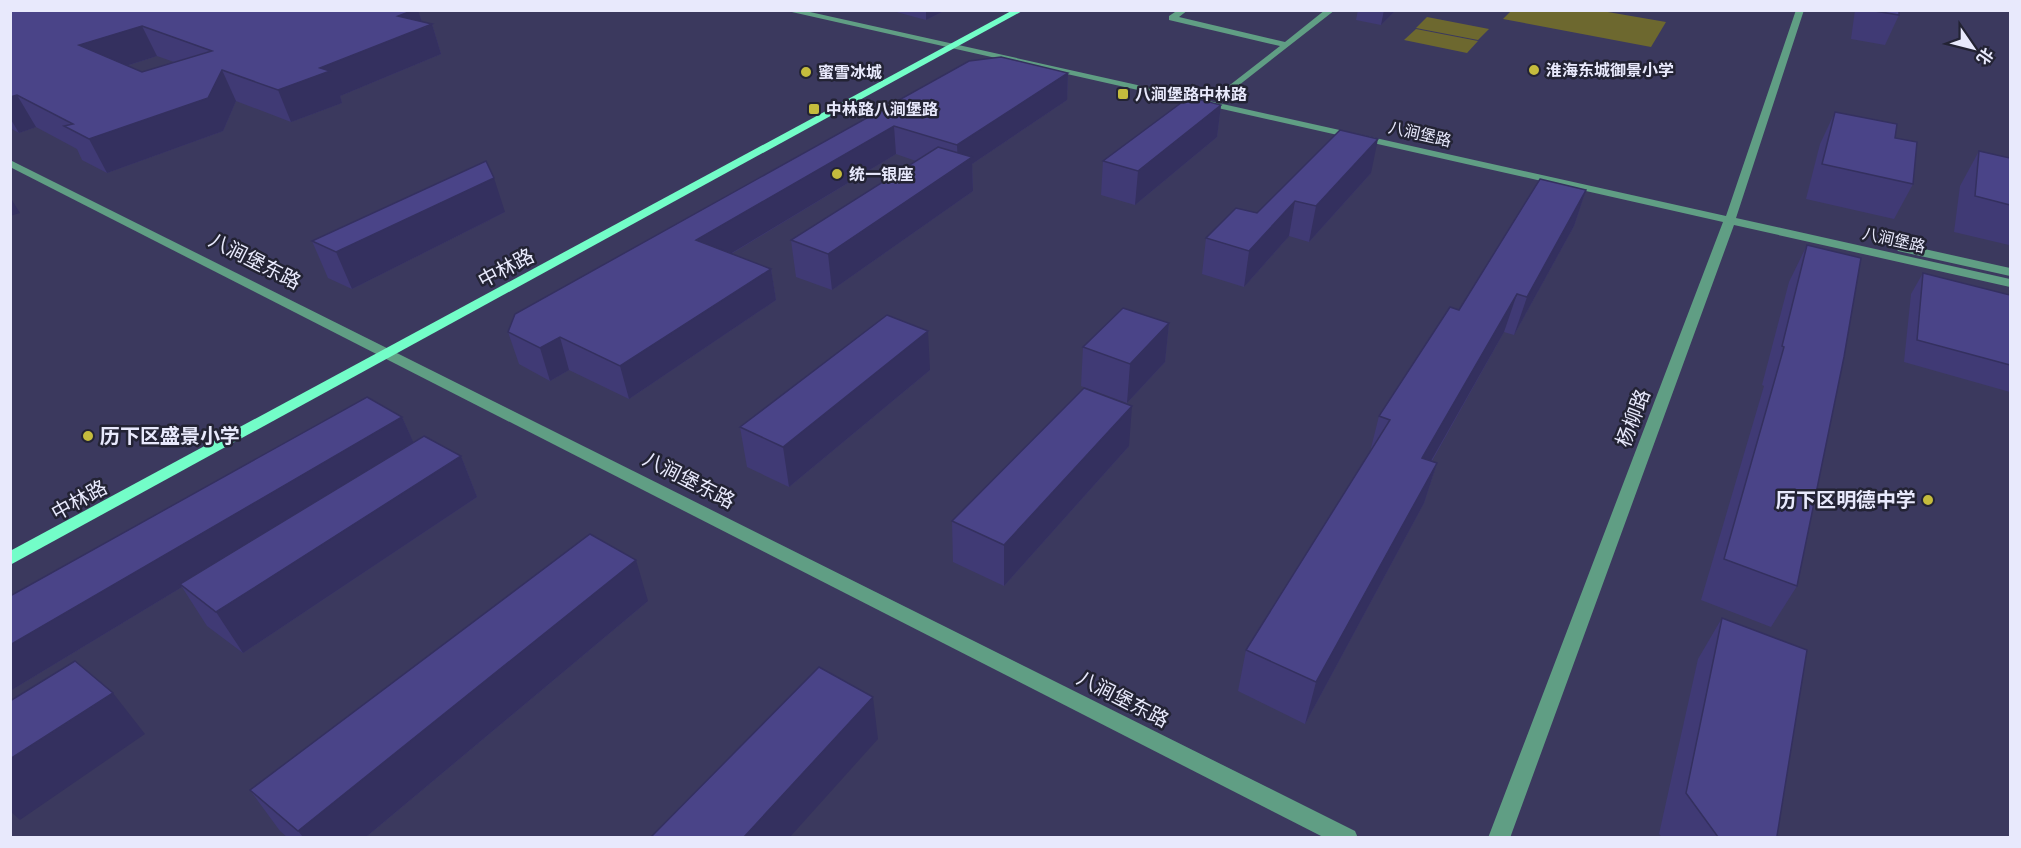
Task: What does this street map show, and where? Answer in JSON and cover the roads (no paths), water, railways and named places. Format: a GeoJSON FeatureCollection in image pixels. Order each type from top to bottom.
{"type":"FeatureCollection","features":[{"type":"Feature","properties":{"kind":"main road","name":"中林路"},"geometry":{"type":"LineString","coordinates":[[10,559],[1020,10]]}},
{"type":"Feature","properties":{"kind":"street","name":"八涧堡路"},"geometry":{"type":"LineString","coordinates":[[787,10],[1220,98],[1731,216],[2010,284]]}},
{"type":"Feature","properties":{"kind":"street","name":"八涧堡路"},"geometry":{"type":"LineString","coordinates":[[828,10],[959,44],[1731,216],[2010,272]]}},
{"type":"Feature","properties":{"kind":"street"},"geometry":{"type":"LineString","coordinates":[[1184,10],[1172,18],[1287,45]]}},
{"type":"Feature","properties":{"kind":"street"},"geometry":{"type":"LineString","coordinates":[[1220,98],[1331,10]]}},
{"type":"Feature","properties":{"kind":"street","name":"杨柳路"},"geometry":{"type":"LineString","coordinates":[[1498,837],[1731,216],[1800,10]]}},
{"type":"Feature","properties":{"kind":"street","name":"八涧堡东路"},"geometry":{"type":"LineString","coordinates":[[10,164],[1347,837]]}},
{"type":"Feature","properties":{"kind":"place","name":"淮海东城御景小学"},"geometry":{"type":"Point","coordinates":[1534,70]}},
{"type":"Feature","properties":{"kind":"place","name":"蜜雪冰城"},"geometry":{"type":"Point","coordinates":[806,72]}},
{"type":"Feature","properties":{"kind":"place","name":"八涧堡路中林路"},"geometry":{"type":"Point","coordinates":[1123,94]}},
{"type":"Feature","properties":{"kind":"place","name":"中林路八涧堡路"},"geometry":{"type":"Point","coordinates":[814,109]}},
{"type":"Feature","properties":{"kind":"place","name":"统一银座"},"geometry":{"type":"Point","coordinates":[837,174]}},
{"type":"Feature","properties":{"kind":"place","name":"历下区盛景小学"},"geometry":{"type":"Point","coordinates":[88,436]}},
{"type":"Feature","properties":{"kind":"place","name":"历下区明德中学"},"geometry":{"type":"Point","coordinates":[1928,500]}}]}
